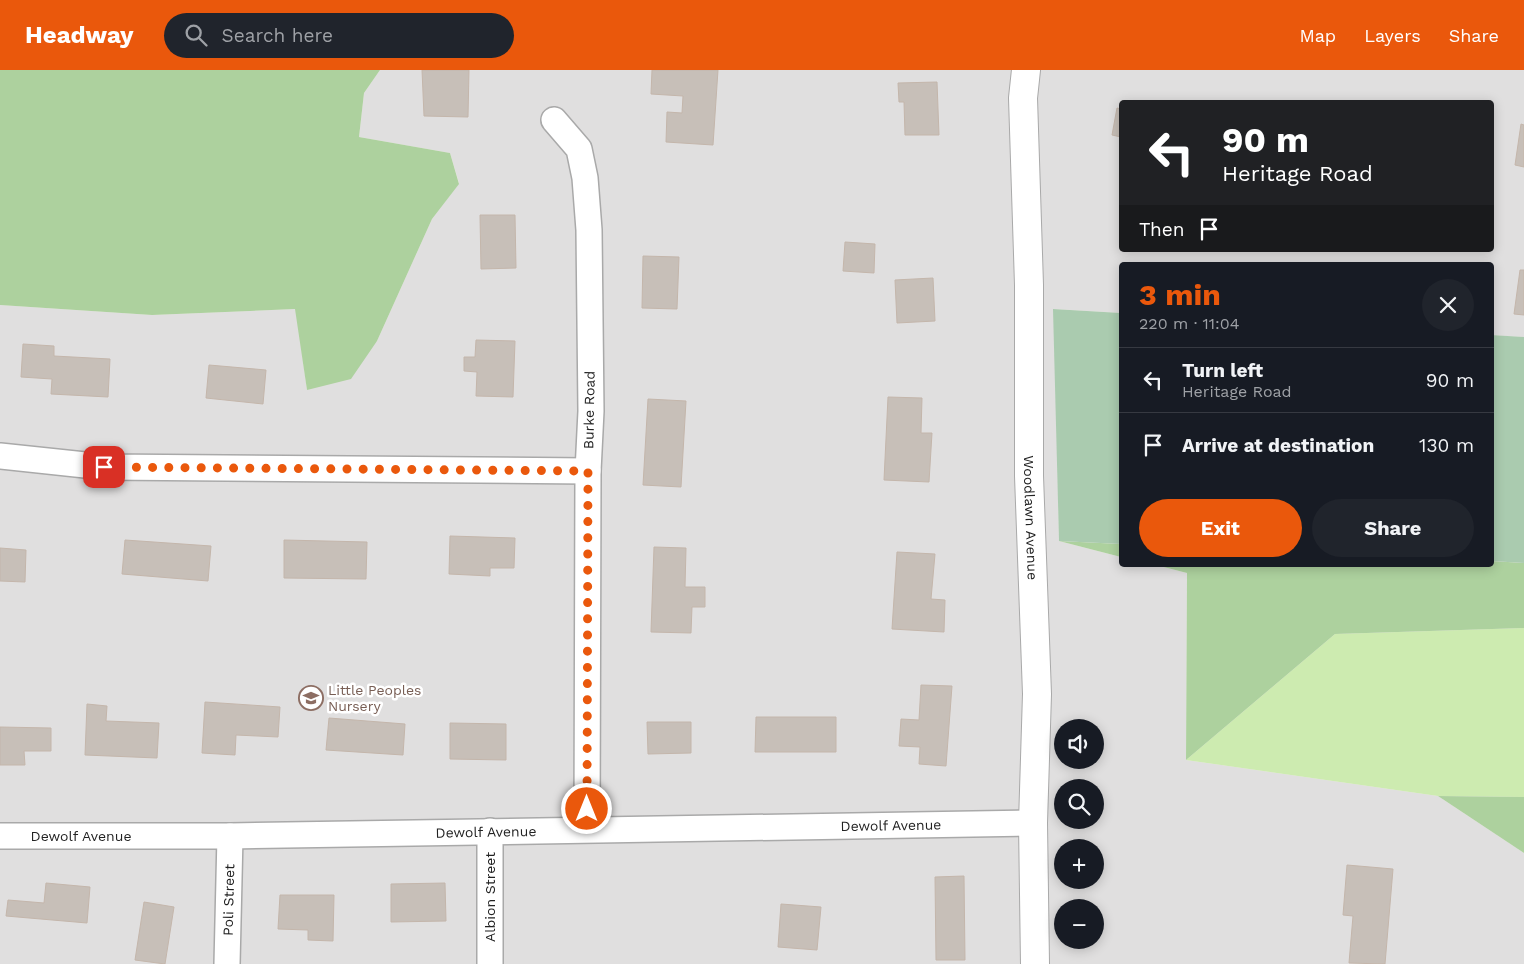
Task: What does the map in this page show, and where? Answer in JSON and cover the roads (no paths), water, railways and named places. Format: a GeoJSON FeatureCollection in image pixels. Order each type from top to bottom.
{"type":"FeatureCollection","features":[{"type":"Feature","properties":{"kind":"street","name":"Woodlawn Avenue"},"geometry":{"type":"LineString","coordinates":[[1026,70],[1023,98],[1029,285],[1028,476],[1037,694],[1033,824],[1035,964]]}},
{"type":"Feature","properties":{"kind":"street","name":"Burke Road"},"geometry":{"type":"LineString","coordinates":[[554,120],[579,149],[585,178],[589,230],[591,411],[588,471],[586,829]]}},
{"type":"Feature","properties":{"kind":"street"},"geometry":{"type":"LineString","coordinates":[[0,456],[104,467],[588,471]]}},
{"type":"Feature","properties":{"kind":"street","name":"Dewolf Avenue"},"geometry":{"type":"LineString","coordinates":[[0,836],[230,836],[586,829],[1033,824]]}},
{"type":"Feature","properties":{"kind":"street","name":"Albion Street"},"geometry":{"type":"LineString","coordinates":[[490,831],[490,964]]}},
{"type":"Feature","properties":{"kind":"street","name":"Poli Street"},"geometry":{"type":"LineString","coordinates":[[227,964],[230,836]]}},
{"type":"Feature","properties":{"kind":"place","name":"Little Peoples Nursery"},"geometry":{"type":"Point","coordinates":[311,698]}}]}
